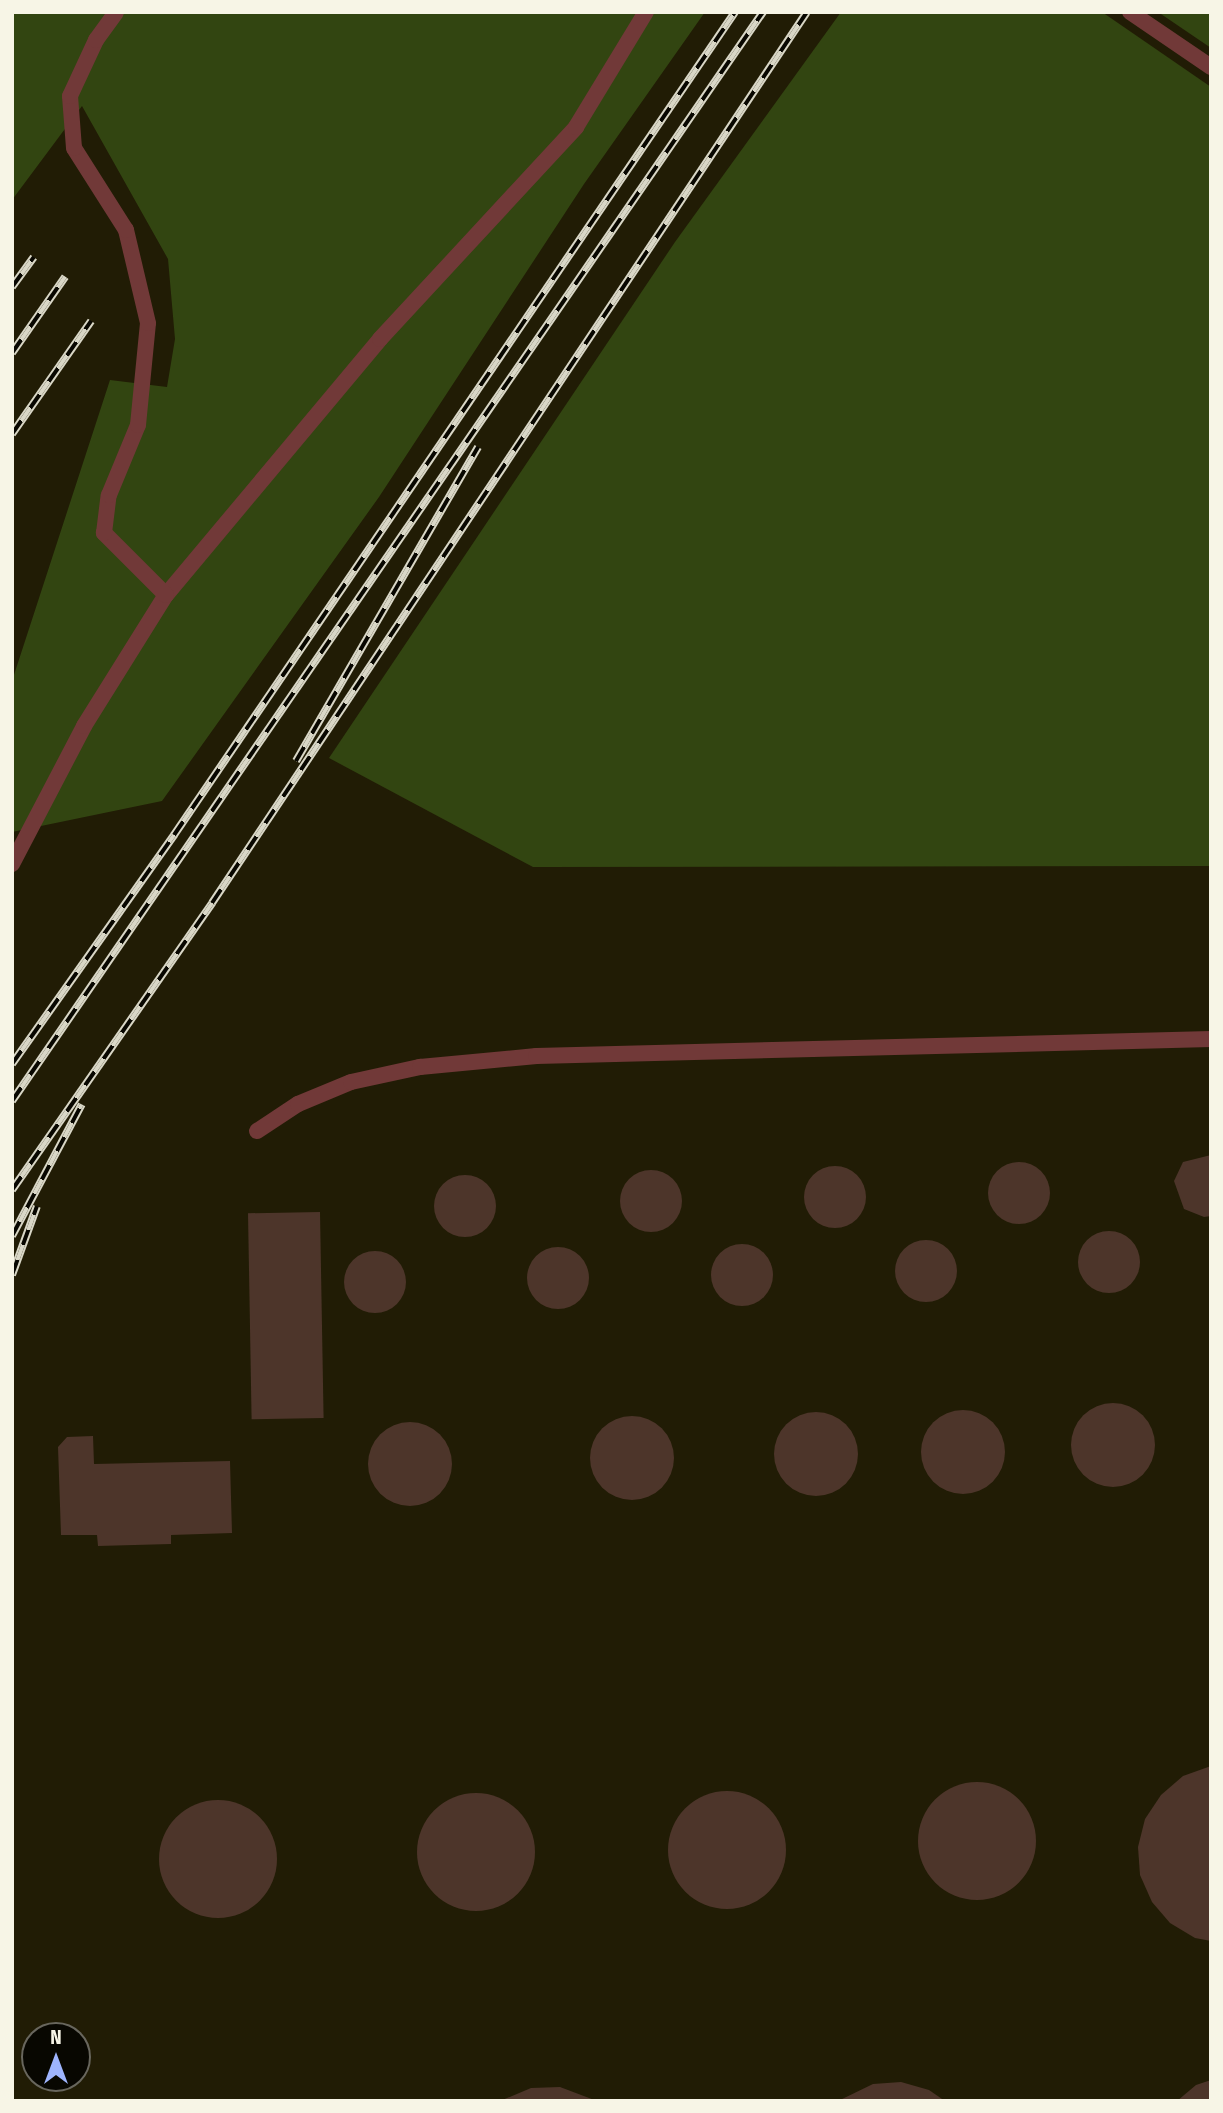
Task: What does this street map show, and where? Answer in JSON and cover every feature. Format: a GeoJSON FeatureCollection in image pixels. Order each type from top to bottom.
{"type":"FeatureCollection","features":[{"type":"Feature","properties":{"kind":"lane"},"geometry":{"type":"LineString","coordinates":[[116,12],[96,40],[70,96],[74,148],[126,230],[148,323],[138,425],[110,495],[104,533],[166,595]]}},
{"type":"Feature","properties":{"kind":"lane"},"geometry":{"type":"LineString","coordinates":[[12,864],[84,726],[166,595],[380,339],[576,127],[646,12]]}},
{"type":"Feature","properties":{"kind":"lane"},"geometry":{"type":"LineString","coordinates":[[1130,12],[1211,67]]}},
{"type":"Feature","properties":{"kind":"lane"},"geometry":{"type":"LineString","coordinates":[[257,1131],[298,1104],[351,1082],[420,1067],[485,1061],[1211,1039]]}},
{"type":"Feature","properties":{"kind":"green space"},"geometry":{"type":"Polygon","coordinates":[[[12,12],[705,12],[584,184],[379,497],[162,801],[12,832],[12,681],[110,380],[167,387],[175,339],[168,259],[82,106],[12,200],[12,12]]]}},
{"type":"Feature","properties":{"kind":"green space"},"geometry":{"type":"Polygon","coordinates":[[[841,12],[1102,12],[1211,87],[1211,866],[533,867],[329,758],[675,242],[841,12]]]}},
{"type":"Feature","properties":{"kind":"green space"},"geometry":{"type":"Polygon","coordinates":[[[1158,12],[1211,12],[1211,48],[1158,12]]]}},
{"type":"Feature","properties":{"kind":"building"},"geometry":{"type":"Polygon","coordinates":[[[1211,1155],[1211,1216],[1204,1217],[1184,1209],[1174,1181],[1183,1162],[1211,1155]]]}},
{"type":"Feature","properties":{"kind":"building"},"geometry":{"type":"Polygon","coordinates":[[[1019,1162],[1031,1164],[1041,1171],[1048,1181],[1048,1205],[1041,1215],[1031,1222],[1019,1224],[1007,1222],[997,1215],[990,1205],[988,1193],[990,1181],[997,1171],[1007,1164],[1019,1162]]]}},
{"type":"Feature","properties":{"kind":"building"},"geometry":{"type":"Polygon","coordinates":[[[835,1166],[847,1168],[857,1175],[864,1185],[864,1209],[857,1219],[847,1226],[835,1228],[823,1226],[813,1219],[806,1209],[804,1197],[806,1185],[813,1175],[823,1168],[835,1166]]]}},
{"type":"Feature","properties":{"kind":"building"},"geometry":{"type":"Polygon","coordinates":[[[651,1170],[663,1172],[673,1179],[680,1189],[680,1213],[673,1223],[663,1230],[651,1232],[639,1230],[629,1223],[622,1213],[620,1201],[622,1189],[629,1179],[639,1172],[651,1170]]]}},
{"type":"Feature","properties":{"kind":"building"},"geometry":{"type":"Polygon","coordinates":[[[465,1175],[477,1177],[487,1184],[494,1194],[494,1218],[487,1228],[477,1235],[465,1237],[453,1235],[443,1228],[436,1218],[434,1206],[436,1194],[443,1184],[453,1177],[465,1175]]]}},
{"type":"Feature","properties":{"kind":"building"},"geometry":{"type":"Polygon","coordinates":[[[320,1212],[324,1418],[252,1419],[248,1213],[320,1212]]]}},
{"type":"Feature","properties":{"kind":"building"},"geometry":{"type":"Polygon","coordinates":[[[1109,1231],[1121,1233],[1131,1240],[1138,1250],[1138,1274],[1131,1284],[1121,1291],[1109,1293],[1097,1291],[1087,1284],[1080,1274],[1078,1262],[1080,1250],[1087,1240],[1097,1233],[1109,1231]]]}},
{"type":"Feature","properties":{"kind":"building"},"geometry":{"type":"Polygon","coordinates":[[[926,1240],[938,1242],[948,1249],[955,1259],[955,1283],[948,1293],[938,1300],[926,1302],[914,1300],[904,1293],[897,1283],[895,1271],[897,1259],[904,1249],[914,1242],[926,1240]]]}},
{"type":"Feature","properties":{"kind":"building"},"geometry":{"type":"Polygon","coordinates":[[[742,1244],[754,1246],[764,1253],[771,1263],[771,1287],[764,1297],[754,1304],[742,1306],[730,1304],[720,1297],[713,1287],[711,1275],[713,1263],[720,1253],[730,1246],[742,1244]]]}},
{"type":"Feature","properties":{"kind":"building"},"geometry":{"type":"Polygon","coordinates":[[[558,1247],[570,1249],[580,1256],[587,1266],[587,1290],[580,1300],[570,1307],[558,1309],[546,1307],[536,1300],[529,1290],[527,1278],[529,1266],[536,1256],[546,1249],[558,1247]]]}},
{"type":"Feature","properties":{"kind":"building"},"geometry":{"type":"Polygon","coordinates":[[[375,1251],[387,1253],[397,1260],[404,1270],[404,1294],[397,1304],[387,1311],[375,1313],[363,1311],[353,1304],[346,1294],[344,1282],[346,1270],[353,1260],[363,1253],[375,1251]]]}},
{"type":"Feature","properties":{"kind":"building"},"geometry":{"type":"Polygon","coordinates":[[[1113,1403],[1129,1406],[1143,1415],[1152,1429],[1155,1445],[1152,1461],[1143,1475],[1129,1484],[1113,1487],[1097,1484],[1083,1475],[1074,1461],[1071,1445],[1074,1429],[1083,1415],[1097,1406],[1113,1403]]]}},
{"type":"Feature","properties":{"kind":"building"},"geometry":{"type":"Polygon","coordinates":[[[963,1410],[986,1417],[998,1429],[1005,1452],[998,1475],[986,1487],[963,1494],[940,1487],[928,1475],[921,1452],[928,1429],[940,1417],[963,1410]]]}},
{"type":"Feature","properties":{"kind":"building"},"geometry":{"type":"Polygon","coordinates":[[[816,1412],[832,1415],[851,1431],[858,1454],[855,1470],[839,1489],[816,1496],[800,1493],[781,1477],[774,1454],[777,1438],[793,1419],[816,1412]]]}},
{"type":"Feature","properties":{"kind":"building"},"geometry":{"type":"Polygon","coordinates":[[[632,1416],[648,1419],[662,1428],[671,1442],[674,1458],[671,1474],[662,1488],[648,1497],[632,1500],[616,1497],[602,1488],[593,1474],[590,1458],[593,1442],[602,1428],[616,1419],[632,1416]]]}},
{"type":"Feature","properties":{"kind":"building"},"geometry":{"type":"Polygon","coordinates":[[[410,1422],[426,1425],[445,1441],[452,1464],[449,1480],[433,1499],[410,1506],[394,1503],[375,1487],[368,1464],[371,1448],[387,1429],[410,1422]]]}},
{"type":"Feature","properties":{"kind":"building"},"geometry":{"type":"Polygon","coordinates":[[[93,1436],[94,1464],[230,1461],[232,1533],[171,1535],[171,1544],[98,1546],[97,1535],[61,1535],[58,1447],[67,1437],[93,1436]]]}},
{"type":"Feature","properties":{"kind":"building"},"geometry":{"type":"Polygon","coordinates":[[[1211,1766],[1211,1941],[1195,1938],[1170,1923],[1152,1902],[1140,1875],[1138,1847],[1145,1819],[1161,1795],[1183,1776],[1211,1766]]]}},
{"type":"Feature","properties":{"kind":"building"},"geometry":{"type":"Polygon","coordinates":[[[977,1782],[1000,1786],[1019,1799],[1032,1818],[1036,1841],[1032,1864],[1019,1883],[1000,1896],[977,1900],[954,1896],[935,1883],[922,1864],[918,1841],[922,1818],[935,1799],[954,1786],[977,1782]]]}},
{"type":"Feature","properties":{"kind":"building"},"geometry":{"type":"Polygon","coordinates":[[[727,1791],[750,1795],[769,1808],[782,1827],[786,1850],[782,1873],[769,1892],[750,1905],[727,1909],[704,1905],[685,1892],[672,1873],[668,1850],[672,1827],[685,1808],[704,1795],[727,1791]]]}},
{"type":"Feature","properties":{"kind":"building"},"geometry":{"type":"Polygon","coordinates":[[[476,1793],[499,1797],[518,1810],[531,1829],[535,1852],[531,1875],[518,1894],[499,1907],[476,1911],[453,1907],[434,1894],[421,1875],[417,1852],[421,1829],[434,1810],[453,1797],[476,1793]]]}},
{"type":"Feature","properties":{"kind":"building"},"geometry":{"type":"Polygon","coordinates":[[[218,1800],[241,1804],[260,1817],[273,1836],[277,1859],[273,1882],[260,1901],[241,1914],[218,1918],[195,1914],[176,1901],[163,1882],[159,1859],[163,1836],[176,1817],[195,1804],[218,1800]]]}},
{"type":"Feature","properties":{"kind":"building"},"geometry":{"type":"Polygon","coordinates":[[[1211,2080],[1211,2101],[1177,2101],[1196,2085],[1211,2080]]]}},
{"type":"Feature","properties":{"kind":"building"},"geometry":{"type":"Polygon","coordinates":[[[901,2082],[929,2090],[945,2101],[838,2101],[873,2084],[901,2082]]]}},
{"type":"Feature","properties":{"kind":"building"},"geometry":{"type":"Polygon","coordinates":[[[560,2087],[597,2101],[500,2101],[531,2088],[560,2087]]]}},
{"type":"Feature","properties":{"kind":"railway"},"geometry":{"type":"LineString","coordinates":[[12,1064],[174,835],[735,12]]}},
{"type":"Feature","properties":{"kind":"railway"},"geometry":{"type":"LineString","coordinates":[[12,1101],[763,12]]}},
{"type":"Feature","properties":{"kind":"railway"},"geometry":{"type":"LineString","coordinates":[[12,1190],[212,903],[807,12]]}},
{"type":"Feature","properties":{"kind":"railway"},"geometry":{"type":"LineString","coordinates":[[12,287],[34,257]]}},
{"type":"Feature","properties":{"kind":"railway"},"geometry":{"type":"LineString","coordinates":[[12,353],[65,277]]}},
{"type":"Feature","properties":{"kind":"railway"},"geometry":{"type":"LineString","coordinates":[[12,434],[91,321]]}},
{"type":"Feature","properties":{"kind":"railway"},"geometry":{"type":"LineString","coordinates":[[296,761],[478,447]]}},
{"type":"Feature","properties":{"kind":"railway"},"geometry":{"type":"LineString","coordinates":[[12,1236],[82,1104]]}},
{"type":"Feature","properties":{"kind":"railway"},"geometry":{"type":"LineString","coordinates":[[12,1275],[37,1206]]}}]}
